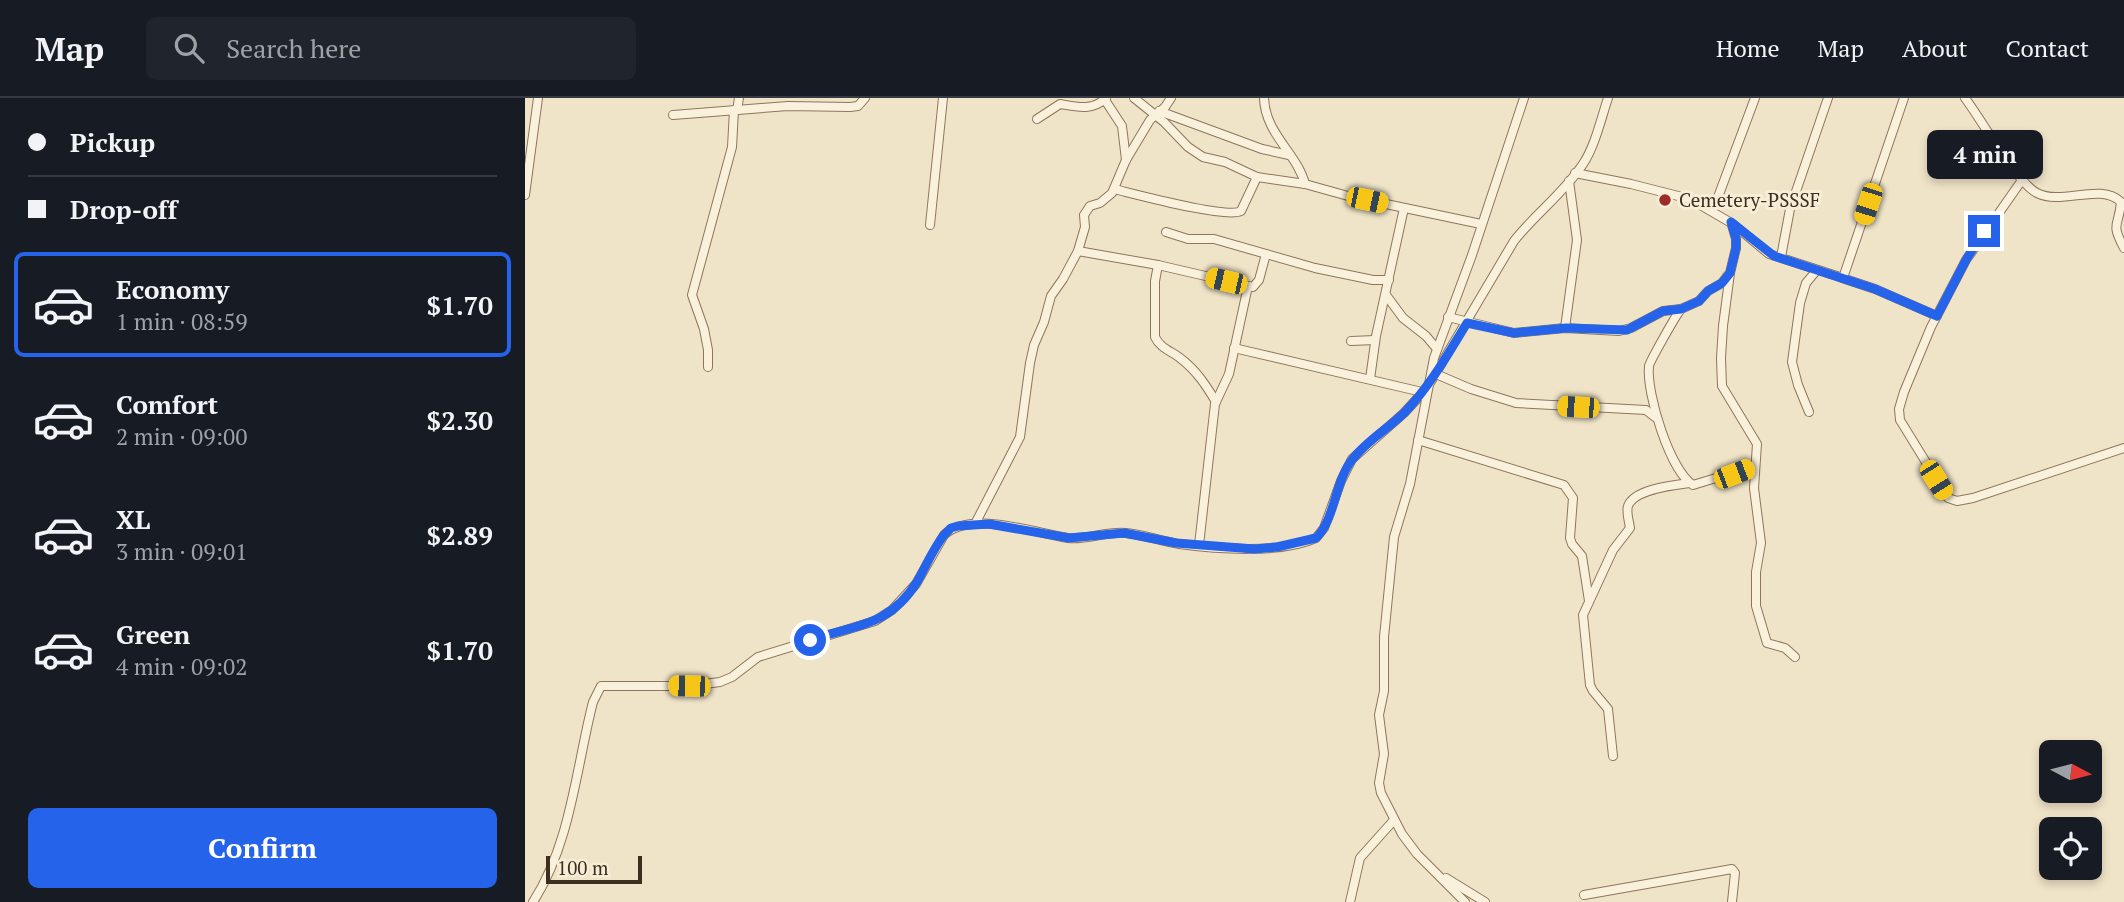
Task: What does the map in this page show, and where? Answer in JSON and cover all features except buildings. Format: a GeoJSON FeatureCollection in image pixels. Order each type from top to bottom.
{"type":"FeatureCollection","features":[{"type":"Feature","properties":{"kind":"street"},"geometry":{"type":"LineString","coordinates":[[525,195],[538,98]]}},
{"type":"Feature","properties":{"kind":"street"},"geometry":{"type":"LineString","coordinates":[[708,366],[704,329],[692,295],[732,147],[739,98]]}},
{"type":"Feature","properties":{"kind":"street"},"geometry":{"type":"LineString","coordinates":[[673,115],[788,106],[851,107],[858,106],[865,98]]}},
{"type":"Feature","properties":{"kind":"street"},"geometry":{"type":"LineString","coordinates":[[929,225],[943,98]]}},
{"type":"Feature","properties":{"kind":"street"},"geometry":{"type":"LineString","coordinates":[[1134,98],[1157,113],[1262,149],[1289,155]]}},
{"type":"Feature","properties":{"kind":"street"},"geometry":{"type":"LineString","coordinates":[[975,524],[1022,433],[1034,345],[1044,323],[1051,296],[1078,251],[1085,227],[1084,215],[1089,207],[1100,204],[1114,189],[1126,160],[1157,113],[1171,98]]}},
{"type":"Feature","properties":{"kind":"street"},"geometry":{"type":"LineString","coordinates":[[1264,98],[1270,124],[1300,171],[1305,184]]}},
{"type":"Feature","properties":{"kind":"street"},"geometry":{"type":"LineString","coordinates":[[1465,902],[1402,834],[1379,788],[1384,754],[1378,715],[1384,691],[1384,637],[1393,548],[1410,484],[1424,390],[1524,98]]}},
{"type":"Feature","properties":{"kind":"street"},"geometry":{"type":"LineString","coordinates":[[533,902],[550,868],[561,837],[593,702],[601,686],[708,685],[732,677],[758,657],[875,621],[892,610],[910,591],[951,528],[989,524],[1078,539],[1124,533],[1176,543],[1254,549],[1316,538],[1324,528],[1352,459],[1404,413],[1424,390],[1467,323],[1514,241],[1527,223],[1569,181],[1587,158],[1608,98]]}},
{"type":"Feature","properties":{"kind":"street"},"geometry":{"type":"LineString","coordinates":[[1703,205],[1717,197],[1755,98]]}},
{"type":"Feature","properties":{"kind":"street"},"geometry":{"type":"LineString","coordinates":[[1781,257],[1790,209],[1828,98]]}},
{"type":"Feature","properties":{"kind":"street"},"geometry":{"type":"LineString","coordinates":[[1842,278],[1845,276],[1904,98]]}},
{"type":"Feature","properties":{"kind":"street"},"geometry":{"type":"LineString","coordinates":[[1965,98],[2022,180],[2036,193],[2106,194],[2117,198],[2121,207],[2115,221],[2115,232],[2124,248]]}},
{"type":"Feature","properties":{"kind":"street"},"geometry":{"type":"LineString","coordinates":[[1037,119],[1060,104],[1083,108],[1099,104],[1105,99],[1122,126],[1126,160]]}},
{"type":"Feature","properties":{"kind":"street"},"geometry":{"type":"LineString","coordinates":[[1157,113],[1188,147],[1203,157],[1225,162],[1257,177],[1305,184],[1481,225]]}},
{"type":"Feature","properties":{"kind":"street"},"geometry":{"type":"LineString","coordinates":[[1575,173],[1683,197],[1703,205],[1731,222],[1769,254],[1875,289],[1937,316]]}},
{"type":"Feature","properties":{"kind":"street"},"geometry":{"type":"LineString","coordinates":[[1114,189],[1235,214],[1241,211],[1257,177]]}},
{"type":"Feature","properties":{"kind":"street"},"geometry":{"type":"LineString","coordinates":[[2022,180],[1966,260],[1913,368],[1899,416],[1948,498],[1952,500],[1965,500],[2124,448]]}},
{"type":"Feature","properties":{"kind":"street"},"geometry":{"type":"LineString","coordinates":[[1566,328],[1577,240],[1569,181]]}},
{"type":"Feature","properties":{"kind":"street"},"geometry":{"type":"LineString","coordinates":[[1370,379],[1375,341],[1404,208]]}},
{"type":"Feature","properties":{"kind":"street"},"geometry":{"type":"LineString","coordinates":[[1731,222],[1736,239],[1721,347],[1722,386],[1757,444],[1754,497],[1761,543],[1755,584],[1758,618],[1767,643],[1785,648],[1795,657]]}},
{"type":"Feature","properties":{"kind":"street"},"geometry":{"type":"LineString","coordinates":[[1166,232],[1188,239],[1214,239],[1373,280],[1389,280]]}},
{"type":"Feature","properties":{"kind":"street"},"geometry":{"type":"LineString","coordinates":[[1078,251],[1158,265],[1248,286],[1257,285],[1266,254]]}},
{"type":"Feature","properties":{"kind":"street"},"geometry":{"type":"LineString","coordinates":[[1158,265],[1155,281],[1155,337],[1167,351],[1198,375],[1216,402]]}},
{"type":"Feature","properties":{"kind":"street"},"geometry":{"type":"LineString","coordinates":[[1809,412],[1792,362],[1805,283],[1817,270]]}},
{"type":"Feature","properties":{"kind":"street"},"geometry":{"type":"LineString","coordinates":[[1448,317],[1514,333],[1566,328],[1627,330],[1663,311],[1681,309],[1699,301],[1730,273]]}},
{"type":"Feature","properties":{"kind":"street"},"geometry":{"type":"LineString","coordinates":[[1199,545],[1205,508],[1208,450],[1216,402],[1229,374],[1248,286]]}},
{"type":"Feature","properties":{"kind":"street"},"geometry":{"type":"LineString","coordinates":[[1386,295],[1403,318],[1426,336],[1437,349]]}},
{"type":"Feature","properties":{"kind":"street"},"geometry":{"type":"LineString","coordinates":[[1681,309],[1670,324],[1650,364],[1652,402],[1657,419],[1675,460],[1689,483]]}},
{"type":"Feature","properties":{"kind":"street"},"geometry":{"type":"LineString","coordinates":[[1351,341],[1375,341]]}},
{"type":"Feature","properties":{"kind":"street"},"geometry":{"type":"LineString","coordinates":[[1234,348],[1424,390]]}},
{"type":"Feature","properties":{"kind":"street"},"geometry":{"type":"LineString","coordinates":[[1436,374],[1516,403],[1646,410],[1657,419]]}},
{"type":"Feature","properties":{"kind":"street"},"geometry":{"type":"LineString","coordinates":[[1418,440],[1564,485],[1573,498],[1570,538],[1582,556],[1589,601]]}},
{"type":"Feature","properties":{"kind":"street"},"geometry":{"type":"LineString","coordinates":[[1613,756],[1608,709],[1593,691],[1588,675],[1583,615],[1613,550],[1630,528],[1627,510],[1631,501],[1636,496],[1661,487],[1710,482],[1755,466]]}},
{"type":"Feature","properties":{"kind":"street"},"geometry":{"type":"LineString","coordinates":[[1350,902],[1360,858],[1394,820]]}},
{"type":"Feature","properties":{"kind":"street"},"geometry":{"type":"LineString","coordinates":[[1584,895],[1732,869],[1735,873],[1732,902]]}},
{"type":"Feature","properties":{"kind":"street"},"geometry":{"type":"LineString","coordinates":[[1434,871],[1485,902]]}},
{"type":"Feature","properties":{"kind":"place","name":"Cemetery-PSSSF"},"geometry":{"type":"Point","coordinates":[1665,200]}},
{"type":"Feature","properties":{"kind":"route"},"geometry":{"type":"LineString","coordinates":[[810,640],[858,628],[892,610],[916,584],[944,535],[951,528],[958,526],[989,524],[1078,539],[1124,533],[1186,545],[1254,549],[1310,541],[1324,528],[1352,459],[1404,413],[1427,388],[1467,323],[1514,333],[1566,328],[1627,330],[1663,311],[1681,309],[1699,301],[1708,291],[1722,283],[1730,273],[1736,248],[1731,222],[1769,254],[1875,289],[1937,316],[1984,231]]}}]}
